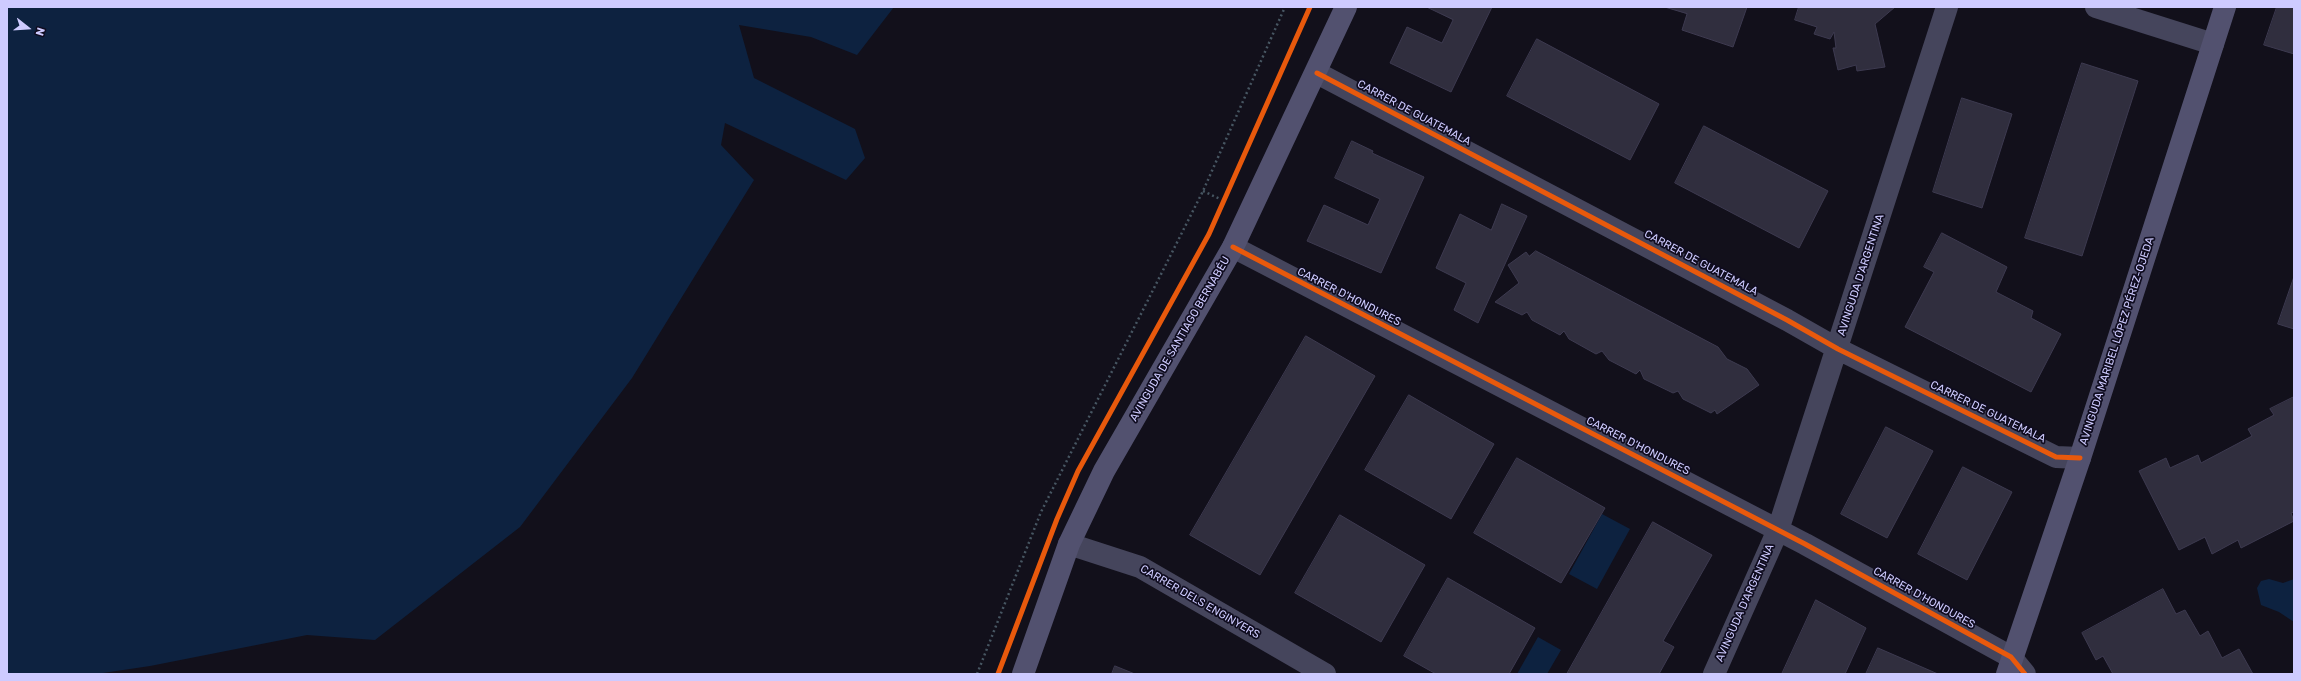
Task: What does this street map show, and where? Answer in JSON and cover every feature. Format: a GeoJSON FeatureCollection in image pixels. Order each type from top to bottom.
{"type":"FeatureCollection","features":[{"type":"Feature","properties":{"kind":"street","name":"AVINGUDA DE SANTIAGO BERNABÉU"},"geometry":{"type":"LineString","coordinates":[[1023,674],[1068,544],[1104,471],[1233,247],[1317,73],[1346,7]]}},
{"type":"Feature","properties":{"kind":"street","name":"AVINGUDA D'ARGENTINA"},"geometry":{"type":"LineString","coordinates":[[1714,674],[1778,530],[1838,349],[1947,7]]}},
{"type":"Feature","properties":{"kind":"street"},"geometry":{"type":"LineString","coordinates":[[2096,7],[2213,44]]}},
{"type":"Feature","properties":{"kind":"street","name":"AVINGUDA MARIBEL LÓPEZ PÉREZ-OJEDA"},"geometry":{"type":"LineString","coordinates":[[2009,666],[2080,458],[2225,7]]}},
{"type":"Feature","properties":{"kind":"street","name":"CARRER DE GUATEMALA"},"geometry":{"type":"LineString","coordinates":[[1317,73],[1786,320],[1838,349],[2056,457],[2080,458]]}},
{"type":"Feature","properties":{"kind":"street","name":"CARRER D'HONDURES"},"geometry":{"type":"LineString","coordinates":[[1233,247],[1778,530],[2025,674]]}},
{"type":"Feature","properties":{"kind":"street","name":"CARRER DELS ENGINYERS"},"geometry":{"type":"LineString","coordinates":[[1068,544],[1140,567],[1325,674]]}},
{"type":"Feature","properties":{"kind":"path"},"geometry":{"type":"LineString","coordinates":[[977,674],[1041,512],[1202,190],[1285,7]]}},
{"type":"Feature","properties":{"kind":"path"},"geometry":{"type":"LineString","coordinates":[[1221,207],[1227,193]]}},
{"type":"Feature","properties":{"kind":"water"},"geometry":{"type":"Polygon","coordinates":[[[7,7],[894,7],[857,55],[811,37],[739,25],[754,78],[855,129],[865,158],[846,180],[725,123],[721,145],[754,180],[632,378],[520,527],[375,640],[307,635],[150,666],[96,674],[7,674],[7,7]]]}},
{"type":"Feature","properties":{"kind":"water"},"geometry":{"type":"Polygon","coordinates":[[[1602,514],[1630,529],[1597,589],[1569,574],[1602,514]]]}},
{"type":"Feature","properties":{"kind":"water"},"geometry":{"type":"Polygon","coordinates":[[[2269,579],[2283,583],[2294,579],[2294,622],[2279,612],[2261,605],[2257,588],[2261,581],[2269,579]]]}},
{"type":"Feature","properties":{"kind":"water"},"geometry":{"type":"Polygon","coordinates":[[[1538,637],[1561,650],[1547,674],[1517,674],[1538,637]]]}},
{"type":"Feature","properties":{"kind":"building"},"geometry":{"type":"Polygon","coordinates":[[[1427,7],[1492,7],[1451,92],[1390,63],[1407,27],[1442,43],[1453,20],[1427,7]]]}},
{"type":"Feature","properties":{"kind":"building"},"geometry":{"type":"Polygon","coordinates":[[[1665,7],[1747,7],[1733,47],[1682,30],[1687,14],[1665,7]]]}},
{"type":"Feature","properties":{"kind":"building"},"geometry":{"type":"Polygon","coordinates":[[[1799,7],[1895,7],[1875,24],[1885,67],[1857,71],[1856,65],[1838,70],[1833,48],[1836,48],[1834,32],[1830,39],[1814,34],[1817,27],[1795,20],[1799,7]]]}},
{"type":"Feature","properties":{"kind":"building"},"geometry":{"type":"Polygon","coordinates":[[[2277,7],[2294,7],[2294,54],[2264,45],[2277,7]]]}},
{"type":"Feature","properties":{"kind":"building"},"geometry":{"type":"Polygon","coordinates":[[[1537,39],[1659,104],[1630,160],[1507,96],[1537,39]]]}},
{"type":"Feature","properties":{"kind":"building"},"geometry":{"type":"Polygon","coordinates":[[[2082,63],[2138,81],[2082,256],[2025,238],[2082,63]]]}},
{"type":"Feature","properties":{"kind":"building"},"geometry":{"type":"Polygon","coordinates":[[[1962,98],[2012,114],[1982,208],[1933,192],[1962,98]]]}},
{"type":"Feature","properties":{"kind":"building"},"geometry":{"type":"Polygon","coordinates":[[[1704,126],[1828,191],[1799,248],[1675,183],[1704,126]]]}},
{"type":"Feature","properties":{"kind":"building"},"geometry":{"type":"Polygon","coordinates":[[[1352,141],[1373,151],[1372,153],[1424,177],[1381,273],[1307,241],[1324,205],[1368,225],[1380,199],[1335,178],[1352,141]]]}},
{"type":"Feature","properties":{"kind":"building"},"geometry":{"type":"Polygon","coordinates":[[[1502,204],[1527,216],[1478,323],[1454,310],[1466,283],[1436,268],[1460,214],[1491,230],[1502,204]]]}},
{"type":"Feature","properties":{"kind":"building"},"geometry":{"type":"Polygon","coordinates":[[[1942,233],[2007,267],[1996,292],[2033,311],[2031,318],[2061,334],[2031,392],[1905,327],[1934,272],[1924,267],[1942,233]]]}},
{"type":"Feature","properties":{"kind":"building"},"geometry":{"type":"Polygon","coordinates":[[[1536,251],[1718,347],[1727,359],[1747,369],[1759,385],[1717,414],[1715,410],[1711,413],[1683,399],[1678,391],[1673,393],[1644,379],[1640,370],[1636,374],[1609,360],[1602,351],[1596,354],[1569,339],[1564,331],[1560,335],[1532,320],[1527,312],[1522,315],[1495,302],[1519,283],[1508,265],[1526,252],[1529,256],[1536,251]]]}},
{"type":"Feature","properties":{"kind":"building"},"geometry":{"type":"Polygon","coordinates":[[[2294,277],[2294,329],[2278,324],[2294,277]]]}},
{"type":"Feature","properties":{"kind":"building"},"geometry":{"type":"Polygon","coordinates":[[[1306,336],[1375,376],[1260,575],[1190,535],[1306,336]]]}},
{"type":"Feature","properties":{"kind":"building"},"geometry":{"type":"Polygon","coordinates":[[[1409,395],[1494,444],[1451,519],[1365,470],[1409,395]]]}},
{"type":"Feature","properties":{"kind":"building"},"geometry":{"type":"Polygon","coordinates":[[[2294,397],[2294,512],[2291,513],[2294,521],[2241,548],[2238,540],[2212,554],[2205,537],[2179,550],[2139,471],[2166,458],[2170,468],[2198,455],[2201,463],[2252,436],[2248,429],[2274,415],[2270,409],[2294,397]]]}},
{"type":"Feature","properties":{"kind":"building"},"geometry":{"type":"Polygon","coordinates":[[[1886,427],[1933,451],[1887,538],[1841,514],[1886,427]]]}},
{"type":"Feature","properties":{"kind":"building"},"geometry":{"type":"Polygon","coordinates":[[[1517,458],[1605,508],[1561,583],[1474,533],[1517,458]]]}},
{"type":"Feature","properties":{"kind":"building"},"geometry":{"type":"Polygon","coordinates":[[[1963,467],[2012,492],[1967,580],[1918,554],[1963,467]]]}},
{"type":"Feature","properties":{"kind":"building"},"geometry":{"type":"Polygon","coordinates":[[[1340,515],[1425,565],[1381,642],[1295,593],[1340,515]]]}},
{"type":"Feature","properties":{"kind":"building"},"geometry":{"type":"Polygon","coordinates":[[[1653,522],[1712,555],[1663,641],[1674,647],[1659,674],[1567,674],[1653,522]]]}},
{"type":"Feature","properties":{"kind":"building"},"geometry":{"type":"Polygon","coordinates":[[[1448,578],[1535,628],[1509,674],[1436,674],[1404,656],[1448,578]]]}},
{"type":"Feature","properties":{"kind":"building"},"geometry":{"type":"Polygon","coordinates":[[[2163,589],[2176,614],[2185,610],[2200,636],[2208,631],[2222,658],[2239,649],[2253,674],[2113,674],[2103,656],[2096,660],[2082,633],[2163,589]]]}},
{"type":"Feature","properties":{"kind":"building"},"geometry":{"type":"Polygon","coordinates":[[[1816,600],[1866,628],[1845,674],[1782,674],[1816,600]]]}},
{"type":"Feature","properties":{"kind":"building"},"geometry":{"type":"Polygon","coordinates":[[[1878,648],[1938,674],[1866,674],[1878,648]]]}},
{"type":"Feature","properties":{"kind":"building"},"geometry":{"type":"Polygon","coordinates":[[[1115,666],[1135,674],[1112,674],[1115,666]]]}},
{"type":"Feature","properties":{"kind":"cycle path"},"geometry":{"type":"LineString","coordinates":[[998,674],[1057,519],[1078,471],[1209,234],[1310,7]]}},
{"type":"Feature","properties":{"kind":"cycle path"},"geometry":{"type":"LineString","coordinates":[[1317,73],[1787,320],[1838,349],[2056,457],[2080,458]]}},
{"type":"Feature","properties":{"kind":"cycle path"},"geometry":{"type":"LineString","coordinates":[[1233,247],[1805,544],[2011,657],[2025,674]]}}]}
